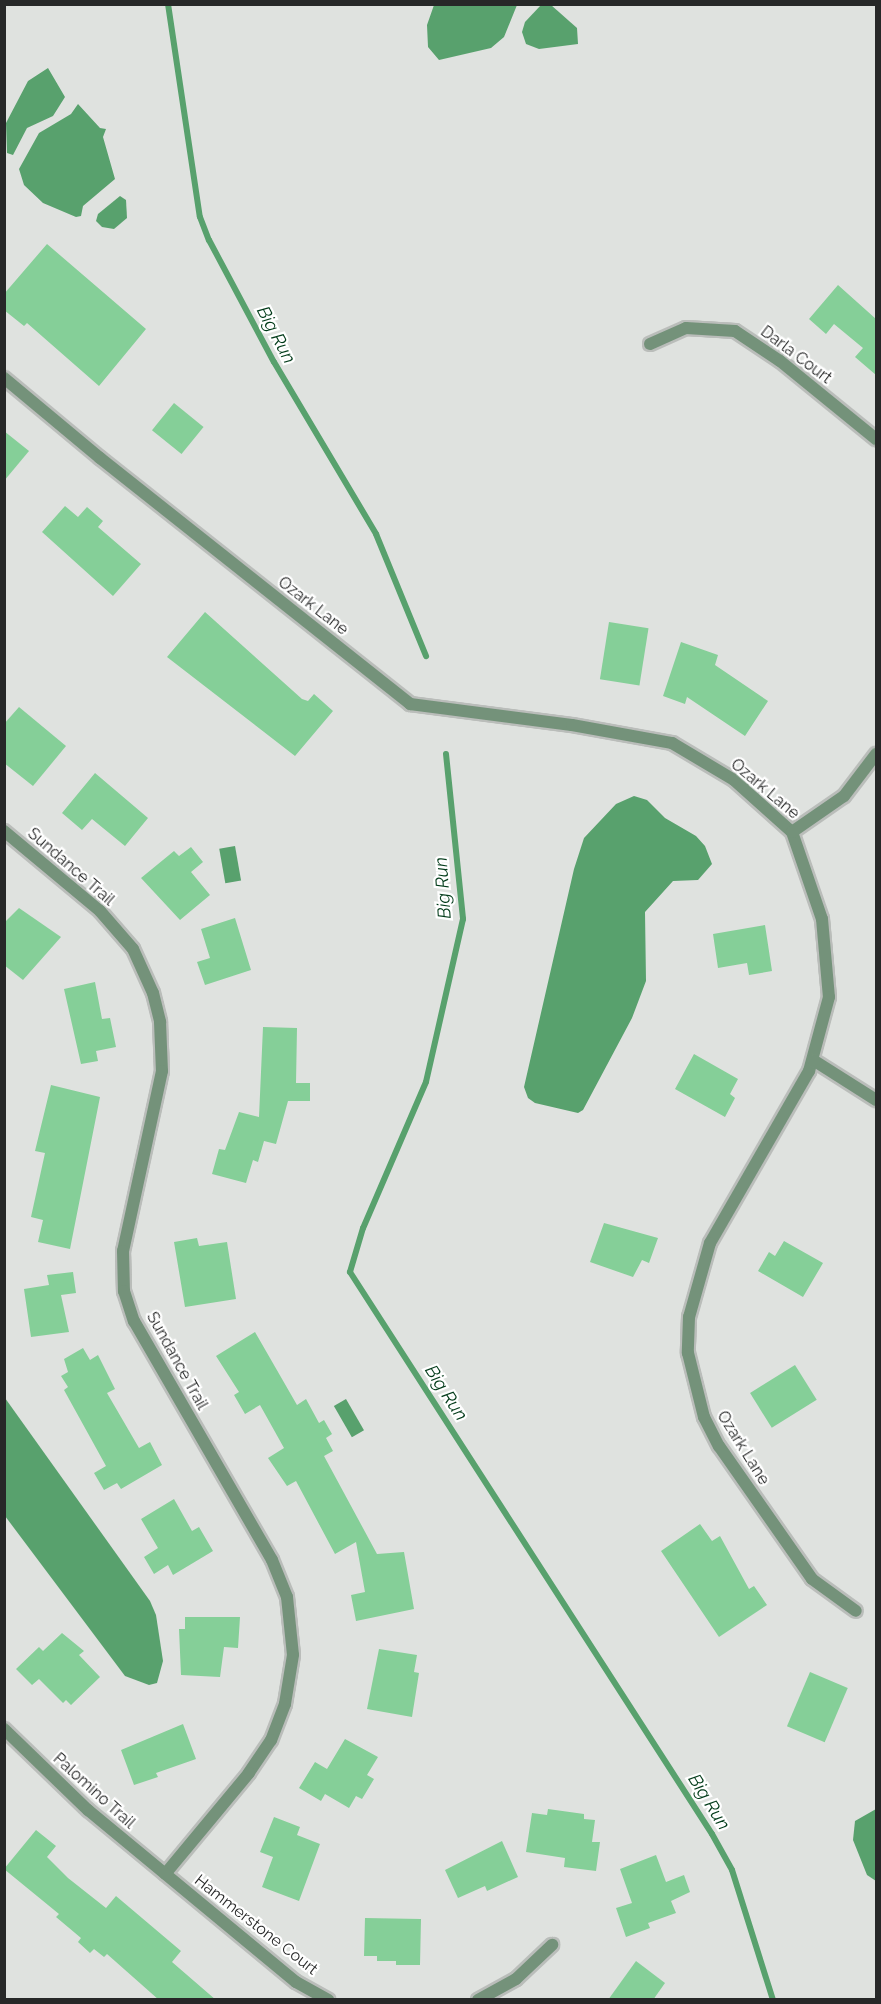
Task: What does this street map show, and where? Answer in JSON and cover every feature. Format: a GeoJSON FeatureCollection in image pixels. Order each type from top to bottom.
{"type":"FeatureCollection","features":[{"type":"Feature","properties":{"kind":"street","name":"Darla Court"},"geometry":{"type":"LineString","coordinates":[[650,344],[686,328],[735,331],[780,361],[876,440]]}},
{"type":"Feature","properties":{"kind":"street","name":"Ozark Lane"},"geometry":{"type":"LineString","coordinates":[[4,378],[100,458],[410,704],[572,725],[672,743],[734,780],[792,832],[822,919],[829,997],[813,1060],[710,1243],[692,1306],[688,1353],[704,1417],[719,1446],[812,1580],[856,1611]]}},
{"type":"Feature","properties":{"kind":"street"},"geometry":{"type":"LineString","coordinates":[[792,832],[843,796],[876,754]]}},
{"type":"Feature","properties":{"kind":"street","name":"Sundance Trail"},"geometry":{"type":"LineString","coordinates":[[4,831],[100,911],[133,949],[153,993],[160,1022],[162,1071],[123,1251],[124,1291],[134,1321],[272,1560],[287,1597],[293,1655],[285,1704],[271,1740],[249,1773],[165,1874]]}},
{"type":"Feature","properties":{"kind":"street"},"geometry":{"type":"LineString","coordinates":[[813,1060],[876,1100]]}},
{"type":"Feature","properties":{"kind":"street","name":"Palomino Trail"},"geometry":{"type":"LineString","coordinates":[[4,1729],[68,1793],[165,1874]]}},
{"type":"Feature","properties":{"kind":"street","name":"Hammerstone Court"},"geometry":{"type":"LineString","coordinates":[[165,1874],[296,1982],[328,2000]]}},
{"type":"Feature","properties":{"kind":"street"},"geometry":{"type":"LineString","coordinates":[[478,2000],[516,1979],[552,1945]]}},
{"type":"Feature","properties":{"kind":"shaded area"},"geometry":{"type":"Polygon","coordinates":[[[434,4],[517,5],[504,37],[491,48],[439,60],[428,47],[427,25],[434,4]]]}},
{"type":"Feature","properties":{"kind":"shaded area"},"geometry":{"type":"Polygon","coordinates":[[[541,5],[551,5],[577,28],[578,44],[539,49],[526,44],[522,32],[525,22],[541,5]]]}},
{"type":"Feature","properties":{"kind":"shaded area"},"geometry":{"type":"Polygon","coordinates":[[[48,68],[65,97],[53,116],[27,128],[13,155],[7,153],[6,123],[28,81],[48,68]]]}},
{"type":"Feature","properties":{"kind":"shaded area"},"geometry":{"type":"Polygon","coordinates":[[[78,104],[100,128],[106,129],[103,137],[115,179],[83,206],[81,216],[76,217],[43,203],[24,185],[19,169],[39,133],[71,114],[78,104]]]}},
{"type":"Feature","properties":{"kind":"shaded area"},"geometry":{"type":"Polygon","coordinates":[[[120,196],[126,200],[127,218],[114,229],[102,227],[96,221],[98,214],[120,196]]]}},
{"type":"Feature","properties":{"kind":"shaded area"},"geometry":{"type":"Polygon","coordinates":[[[634,796],[647,800],[665,818],[696,836],[705,846],[712,864],[698,880],[673,881],[645,912],[646,981],[632,1018],[583,1110],[578,1113],[535,1103],[528,1098],[524,1087],[574,869],[584,838],[616,804],[634,796]]]}},
{"type":"Feature","properties":{"kind":"shaded area"},"geometry":{"type":"Polygon","coordinates":[[[235,846],[241,880],[225,883],[219,849],[235,846]]]}},
{"type":"Feature","properties":{"kind":"shaded area"},"geometry":{"type":"Polygon","coordinates":[[[5,1398],[150,1601],[156,1615],[163,1661],[157,1683],[149,1685],[125,1676],[5,1516],[5,1398]]]}},
{"type":"Feature","properties":{"kind":"shaded area"},"geometry":{"type":"Polygon","coordinates":[[[346,1399],[364,1430],[352,1437],[334,1406],[346,1399]]]}},
{"type":"Feature","properties":{"kind":"shaded area"},"geometry":{"type":"Polygon","coordinates":[[[876,1809],[876,1881],[867,1875],[853,1840],[855,1821],[876,1809]]]}},
{"type":"Feature","properties":{"kind":"building"},"geometry":{"type":"Polygon","coordinates":[[[47,244],[146,329],[99,386],[27,323],[24,326],[4,310],[4,294],[47,244]]]}},
{"type":"Feature","properties":{"kind":"building"},"geometry":{"type":"Polygon","coordinates":[[[838,285],[876,319],[876,375],[855,357],[863,348],[834,324],[826,334],[809,319],[838,285]]]}},
{"type":"Feature","properties":{"kind":"building"},"geometry":{"type":"Polygon","coordinates":[[[174,403],[204,427],[182,454],[152,430],[174,403]]]}},
{"type":"Feature","properties":{"kind":"building"},"geometry":{"type":"Polygon","coordinates":[[[4,431],[29,451],[4,481],[4,431]]]}},
{"type":"Feature","properties":{"kind":"building"},"geometry":{"type":"Polygon","coordinates":[[[65,506],[78,517],[87,507],[103,521],[98,527],[141,564],[113,596],[42,532],[65,506]]]}},
{"type":"Feature","properties":{"kind":"building"},"geometry":{"type":"Polygon","coordinates":[[[205,612],[302,699],[308,701],[314,694],[333,711],[295,756],[167,657],[205,612]]]}},
{"type":"Feature","properties":{"kind":"building"},"geometry":{"type":"Polygon","coordinates":[[[609,622],[649,628],[639,686],[600,679],[609,622]]]}},
{"type":"Feature","properties":{"kind":"building"},"geometry":{"type":"Polygon","coordinates":[[[681,642],[718,655],[715,665],[768,701],[745,736],[687,697],[685,704],[663,696],[681,642]]]}},
{"type":"Feature","properties":{"kind":"building"},"geometry":{"type":"Polygon","coordinates":[[[19,707],[66,746],[33,786],[4,763],[4,724],[19,707]]]}},
{"type":"Feature","properties":{"kind":"building"},"geometry":{"type":"Polygon","coordinates":[[[95,773],[148,818],[125,846],[92,819],[82,830],[62,813],[95,773]]]}},
{"type":"Feature","properties":{"kind":"building"},"geometry":{"type":"Polygon","coordinates":[[[191,847],[203,862],[191,872],[210,895],[180,920],[141,878],[174,851],[179,856],[191,847]]]}},
{"type":"Feature","properties":{"kind":"building"},"geometry":{"type":"Polygon","coordinates":[[[19,908],[61,937],[23,980],[4,965],[4,923],[19,908]]]}},
{"type":"Feature","properties":{"kind":"building"},"geometry":{"type":"Polygon","coordinates":[[[235,918],[251,970],[205,985],[197,962],[210,958],[201,929],[235,918]]]}},
{"type":"Feature","properties":{"kind":"building"},"geometry":{"type":"Polygon","coordinates":[[[765,925],[772,971],[749,975],[747,963],[718,968],[713,934],[765,925]]]}},
{"type":"Feature","properties":{"kind":"building"},"geometry":{"type":"Polygon","coordinates":[[[95,982],[102,1019],[110,1018],[116,1047],[96,1051],[98,1061],[81,1064],[64,989],[95,982]]]}},
{"type":"Feature","properties":{"kind":"building"},"geometry":{"type":"Polygon","coordinates":[[[263,1027],[297,1028],[296,1083],[310,1083],[310,1101],[288,1101],[276,1144],[264,1141],[258,1162],[253,1160],[246,1183],[212,1174],[219,1149],[225,1150],[239,1112],[259,1117],[263,1027]]]}},
{"type":"Feature","properties":{"kind":"building"},"geometry":{"type":"Polygon","coordinates":[[[694,1054],[738,1079],[730,1094],[735,1098],[725,1117],[675,1089],[694,1054]]]}},
{"type":"Feature","properties":{"kind":"building"},"geometry":{"type":"Polygon","coordinates":[[[51,1085],[100,1097],[70,1249],[38,1242],[43,1220],[31,1217],[45,1153],[35,1151],[51,1085]]]}},
{"type":"Feature","properties":{"kind":"building"},"geometry":{"type":"Polygon","coordinates":[[[604,1223],[658,1238],[649,1263],[642,1260],[633,1277],[590,1262],[604,1223]]]}},
{"type":"Feature","properties":{"kind":"building"},"geometry":{"type":"Polygon","coordinates":[[[197,1238],[199,1246],[227,1242],[236,1299],[185,1307],[174,1242],[197,1238]]]}},
{"type":"Feature","properties":{"kind":"building"},"geometry":{"type":"Polygon","coordinates":[[[784,1241],[823,1263],[803,1297],[758,1271],[769,1252],[775,1256],[784,1241]]]}},
{"type":"Feature","properties":{"kind":"building"},"geometry":{"type":"Polygon","coordinates":[[[73,1272],[76,1293],[61,1295],[69,1332],[31,1337],[24,1289],[49,1285],[47,1275],[73,1272]]]}},
{"type":"Feature","properties":{"kind":"building"},"geometry":{"type":"Polygon","coordinates":[[[255,1332],[297,1405],[306,1399],[319,1423],[324,1420],[332,1434],[326,1438],[333,1451],[324,1456],[377,1554],[404,1552],[414,1609],[356,1621],[351,1595],[365,1592],[356,1542],[335,1554],[296,1481],[287,1486],[268,1458],[284,1448],[260,1405],[245,1414],[234,1395],[239,1392],[216,1356],[255,1332]]]}},
{"type":"Feature","properties":{"kind":"building"},"geometry":{"type":"Polygon","coordinates":[[[83,1348],[90,1360],[98,1355],[115,1389],[107,1393],[139,1448],[150,1442],[162,1465],[121,1489],[117,1483],[104,1490],[94,1473],[106,1466],[64,1390],[68,1387],[61,1376],[68,1372],[64,1359],[83,1348]]]}},
{"type":"Feature","properties":{"kind":"building"},"geometry":{"type":"Polygon","coordinates":[[[795,1365],[817,1400],[772,1428],[750,1393],[795,1365]]]}},
{"type":"Feature","properties":{"kind":"building"},"geometry":{"type":"Polygon","coordinates":[[[174,1499],[192,1531],[199,1527],[213,1551],[173,1575],[168,1565],[154,1574],[144,1557],[158,1548],[141,1519],[174,1499]]]}},
{"type":"Feature","properties":{"kind":"building"},"geometry":{"type":"Polygon","coordinates":[[[700,1524],[712,1541],[720,1536],[749,1589],[754,1586],[767,1605],[719,1637],[661,1551],[700,1524]]]}},
{"type":"Feature","properties":{"kind":"building"},"geometry":{"type":"Polygon","coordinates":[[[185,1617],[240,1617],[238,1648],[224,1647],[220,1677],[181,1675],[179,1629],[185,1629],[185,1617]]]}},
{"type":"Feature","properties":{"kind":"building"},"geometry":{"type":"Polygon","coordinates":[[[62,1633],[84,1651],[79,1655],[100,1677],[71,1705],[66,1700],[63,1703],[39,1679],[32,1685],[16,1669],[39,1647],[43,1651],[62,1633]]]}},
{"type":"Feature","properties":{"kind":"building"},"geometry":{"type":"Polygon","coordinates":[[[379,1649],[417,1655],[414,1672],[419,1673],[412,1717],[367,1709],[379,1649]]]}},
{"type":"Feature","properties":{"kind":"building"},"geometry":{"type":"Polygon","coordinates":[[[810,1672],[848,1688],[825,1742],[787,1726],[810,1672]]]}},
{"type":"Feature","properties":{"kind":"building"},"geometry":{"type":"Polygon","coordinates":[[[183,1724],[196,1759],[156,1773],[158,1777],[134,1785],[121,1750],[183,1724]]]}},
{"type":"Feature","properties":{"kind":"building"},"geometry":{"type":"Polygon","coordinates":[[[345,1739],[378,1757],[367,1775],[374,1779],[362,1799],[356,1796],[349,1808],[325,1794],[321,1801],[299,1788],[315,1762],[327,1769],[345,1739]]]}},
{"type":"Feature","properties":{"kind":"building"},"geometry":{"type":"Polygon","coordinates":[[[548,1809],[584,1814],[584,1819],[595,1820],[592,1842],[600,1842],[596,1871],[564,1867],[565,1858],[526,1852],[532,1813],[547,1815],[548,1809]]]}},
{"type":"Feature","properties":{"kind":"building"},"geometry":{"type":"Polygon","coordinates":[[[274,1817],[300,1827],[297,1835],[320,1844],[299,1901],[262,1887],[273,1857],[260,1852],[274,1817]]]}},
{"type":"Feature","properties":{"kind":"building"},"geometry":{"type":"Polygon","coordinates":[[[36,1830],[56,1846],[47,1857],[68,1878],[106,1908],[116,1896],[181,1951],[172,1962],[216,2000],[159,2000],[107,1954],[104,1957],[94,1949],[90,1953],[78,1942],[81,1938],[56,1917],[59,1914],[4,1869],[36,1830]]]}},
{"type":"Feature","properties":{"kind":"building"},"geometry":{"type":"Polygon","coordinates":[[[502,1841],[518,1877],[487,1891],[485,1886],[458,1898],[445,1870],[502,1841]]]}},
{"type":"Feature","properties":{"kind":"building"},"geometry":{"type":"Polygon","coordinates":[[[656,1855],[666,1882],[684,1875],[690,1892],[671,1901],[676,1913],[648,1923],[650,1928],[626,1937],[616,1908],[632,1903],[620,1869],[656,1855]]]}},
{"type":"Feature","properties":{"kind":"building"},"geometry":{"type":"Polygon","coordinates":[[[365,1918],[421,1919],[420,1965],[396,1965],[396,1961],[377,1961],[377,1956],[364,1956],[365,1918]]]}},
{"type":"Feature","properties":{"kind":"building"},"geometry":{"type":"Polygon","coordinates":[[[636,1961],[665,1983],[653,2000],[608,2000],[636,1961]]]}},
{"type":"Feature","properties":{"kind":"waterway","name":"Big Run"},"geometry":{"type":"LineString","coordinates":[[168,4],[200,217],[209,240],[274,362],[376,534],[426,656]]}},
{"type":"Feature","properties":{"kind":"waterway","name":"Big Run"},"geometry":{"type":"LineString","coordinates":[[446,754],[463,919],[426,1082],[363,1228],[350,1272],[712,1834],[732,1870],[773,2000]]}}]}
